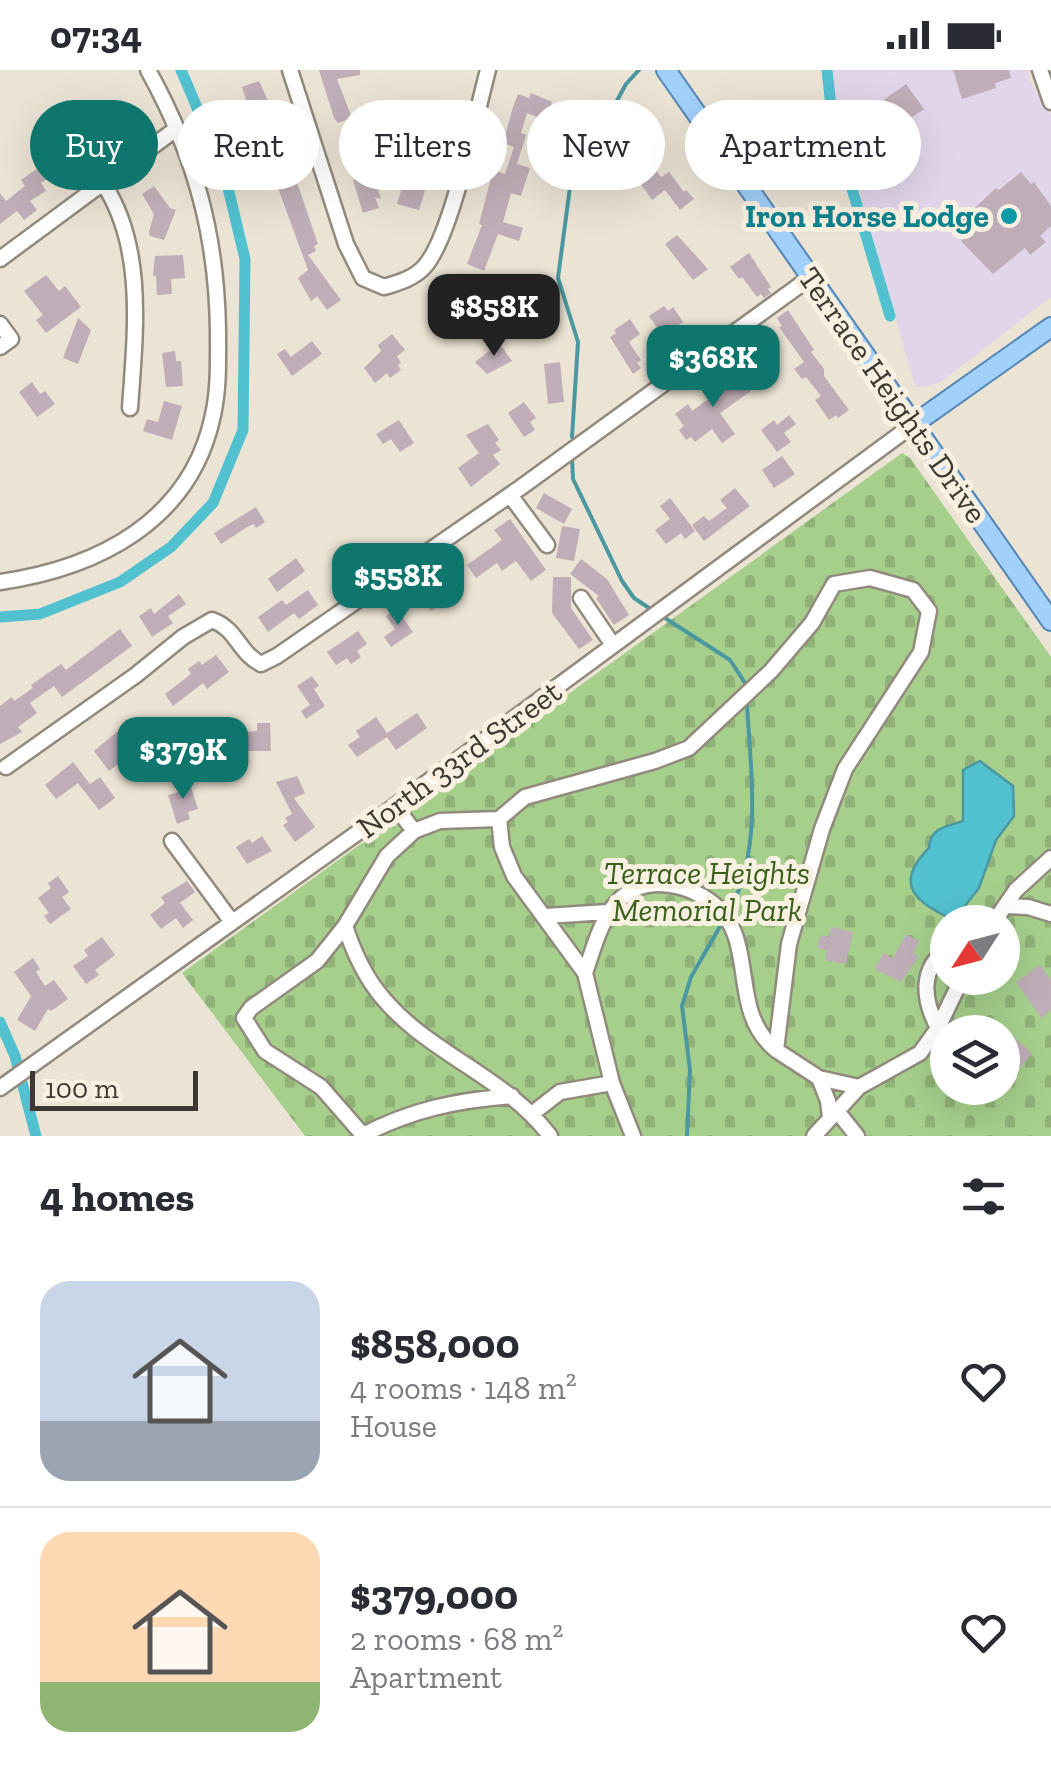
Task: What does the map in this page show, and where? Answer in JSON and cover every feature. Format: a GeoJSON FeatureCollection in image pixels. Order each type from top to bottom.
{"type":"FeatureCollection","features":[{"type":"Feature","properties":{"kind":"main road","name":"Terrace Heights Drive"},"geometry":{"type":"LineString","coordinates":[[666,70],[1051,621]]}},
{"type":"Feature","properties":{"kind":"main road"},"geometry":{"type":"LineString","coordinates":[[914,424],[1051,327]]}},
{"type":"Feature","properties":{"kind":"street"},"geometry":{"type":"LineString","coordinates":[[0,582],[72,568],[130,537],[176,494],[204,447],[217,392],[217,280],[203,204],[176,130],[148,70]]}},
{"type":"Feature","properties":{"kind":"street"},"geometry":{"type":"LineString","coordinates":[[290,70],[346,244],[363,278],[384,288],[411,277],[432,256],[452,206],[488,70]]}},
{"type":"Feature","properties":{"kind":"street"},"geometry":{"type":"LineString","coordinates":[[1040,70],[1051,102]]}},
{"type":"Feature","properties":{"kind":"street"},"geometry":{"type":"LineString","coordinates":[[158,143],[176,130]]}},
{"type":"Feature","properties":{"kind":"street"},"geometry":{"type":"LineString","coordinates":[[0,259],[94,190]]}},
{"type":"Feature","properties":{"kind":"street"},"geometry":{"type":"LineString","coordinates":[[108,190],[117,204],[128,244],[136,311],[130,408]]}},
{"type":"Feature","properties":{"kind":"street"},"geometry":{"type":"LineString","coordinates":[[6,766],[212,620],[227,626],[249,658],[261,664],[278,656],[812,277]]}},
{"type":"Feature","properties":{"kind":"street"},"geometry":{"type":"LineString","coordinates":[[0,324],[11,339],[0,347]]}},
{"type":"Feature","properties":{"kind":"street","name":"North 33rd Street"},"geometry":{"type":"LineString","coordinates":[[0,1088],[396,806],[914,424]]}},
{"type":"Feature","properties":{"kind":"street"},"geometry":{"type":"LineString","coordinates":[[510,494],[547,545]]}},
{"type":"Feature","properties":{"kind":"street"},"geometry":{"type":"LineString","coordinates":[[512,1096],[411,1112],[362,1135],[321,1087],[265,1050],[244,1018],[251,1008],[317,961],[345,926],[388,856],[414,831],[440,820],[499,819],[525,797],[688,748],[772,672],[812,622],[834,584],[870,578],[914,590],[929,611],[921,652],[845,770],[822,829],[789,944],[776,1050]]}},
{"type":"Feature","properties":{"kind":"street"},"geometry":{"type":"LineString","coordinates":[[581,598],[613,645]]}},
{"type":"Feature","properties":{"kind":"street"},"geometry":{"type":"LineString","coordinates":[[396,806],[414,831]]}},
{"type":"Feature","properties":{"kind":"street"},"geometry":{"type":"LineString","coordinates":[[499,819],[502,847],[514,876],[585,973],[612,1083],[633,1136]]}},
{"type":"Feature","properties":{"kind":"street"},"geometry":{"type":"LineString","coordinates":[[172,842],[232,922]]}},
{"type":"Feature","properties":{"kind":"street"},"geometry":{"type":"LineString","coordinates":[[1007,905],[1016,890],[1051,858]]}},
{"type":"Feature","properties":{"kind":"street"},"geometry":{"type":"LineString","coordinates":[[585,973],[607,912],[630,892],[655,884],[691,889],[716,904],[736,932],[748,1011],[761,1035],[776,1050],[819,1078],[860,1086]]}},
{"type":"Feature","properties":{"kind":"street"},"geometry":{"type":"LineString","coordinates":[[1020,907],[1051,914]]}},
{"type":"Feature","properties":{"kind":"street"},"geometry":{"type":"LineString","coordinates":[[546,916],[607,912]]}},
{"type":"Feature","properties":{"kind":"street"},"geometry":{"type":"LineString","coordinates":[[345,926],[363,969],[391,1006],[533,1113],[550,1136]]}},
{"type":"Feature","properties":{"kind":"street"},"geometry":{"type":"LineString","coordinates":[[930,965],[925,978],[931,1015]]}},
{"type":"Feature","properties":{"kind":"street"},"geometry":{"type":"LineString","coordinates":[[814,1136],[860,1086],[920,1053],[930,1039]]}},
{"type":"Feature","properties":{"kind":"street"},"geometry":{"type":"LineString","coordinates":[[819,1078],[834,1114],[857,1136]]}},
{"type":"Feature","properties":{"kind":"street"},"geometry":{"type":"LineString","coordinates":[[533,1113],[560,1092],[612,1083]]}},
{"type":"Feature","properties":{"kind":"shaded area"},"geometry":{"type":"Polygon","coordinates":[[[832,70],[1028,70],[1030,81],[1051,115],[1051,297],[941,382],[915,387],[859,190],[921,190],[921,100],[833,99],[832,70]]]}},
{"type":"Feature","properties":{"kind":"green space","name":"Terrace Heights Memorial Park"},"geometry":{"type":"Polygon","coordinates":[[[902,453],[910,458],[1051,657],[1051,1136],[305,1136],[182,973],[902,453]]]}},
{"type":"Feature","properties":{"kind":"water"},"geometry":{"type":"Polygon","coordinates":[[[980,761],[1013,786],[1014,816],[996,840],[979,888],[966,905],[930,907],[914,892],[912,873],[929,848],[932,836],[963,821],[963,770],[980,761]]]}},
{"type":"Feature","properties":{"kind":"building"},"geometry":{"type":"Polygon","coordinates":[[[319,70],[360,70],[360,75],[337,79],[345,100],[339,100],[339,123],[334,118],[319,70]]]}},
{"type":"Feature","properties":{"kind":"building"},"geometry":{"type":"Polygon","coordinates":[[[953,70],[1009,70],[1011,78],[995,83],[996,88],[962,99],[953,70]]]}},
{"type":"Feature","properties":{"kind":"building"},"geometry":{"type":"Polygon","coordinates":[[[259,81],[268,100],[246,100],[242,87],[259,81]]]}},
{"type":"Feature","properties":{"kind":"building"},"geometry":{"type":"Polygon","coordinates":[[[906,84],[918,100],[884,100],[906,84]]]}},
{"type":"Feature","properties":{"kind":"building"},"geometry":{"type":"Polygon","coordinates":[[[531,93],[547,100],[527,100],[521,133],[526,135],[517,164],[527,167],[527,177],[521,196],[511,193],[503,222],[523,228],[519,241],[498,234],[484,271],[467,264],[482,225],[479,224],[488,190],[507,190],[507,168],[514,147],[507,144],[507,129],[513,107],[518,94],[529,98],[531,93]]]}},
{"type":"Feature","properties":{"kind":"building"},"geometry":{"type":"Polygon","coordinates":[[[669,172],[694,199],[680,210],[665,190],[665,174],[669,172]]]}},
{"type":"Feature","properties":{"kind":"building","name":"Iron Horse Lodge"},"geometry":{"type":"Polygon","coordinates":[[[1021,172],[1031,184],[1034,182],[1051,206],[1051,226],[1040,236],[1046,242],[1030,255],[1025,248],[993,274],[961,241],[964,239],[954,227],[996,188],[999,190],[1021,172]]]}},
{"type":"Feature","properties":{"kind":"building"},"geometry":{"type":"Polygon","coordinates":[[[30,174],[30,190],[46,191],[30,201],[37,210],[24,220],[17,211],[0,224],[0,193],[6,201],[25,186],[21,180],[30,174]]]}},
{"type":"Feature","properties":{"kind":"building"},"geometry":{"type":"Polygon","coordinates":[[[157,190],[176,210],[164,240],[150,236],[154,214],[142,194],[157,190]]]}},
{"type":"Feature","properties":{"kind":"building"},"geometry":{"type":"Polygon","coordinates":[[[279,190],[300,190],[318,244],[314,246],[316,251],[308,255],[341,300],[327,310],[317,296],[311,301],[298,278],[308,270],[279,190]]]}},
{"type":"Feature","properties":{"kind":"building"},"geometry":{"type":"Polygon","coordinates":[[[356,190],[378,190],[381,199],[375,197],[379,208],[363,213],[356,190]]]}},
{"type":"Feature","properties":{"kind":"building"},"geometry":{"type":"Polygon","coordinates":[[[401,190],[425,190],[419,210],[397,204],[401,190]]]}},
{"type":"Feature","properties":{"kind":"building"},"geometry":{"type":"Polygon","coordinates":[[[645,190],[665,190],[652,200],[645,190]]]}},
{"type":"Feature","properties":{"kind":"building"},"geometry":{"type":"Polygon","coordinates":[[[677,235],[708,269],[693,280],[665,244],[677,235]]]}},
{"type":"Feature","properties":{"kind":"building"},"geometry":{"type":"Polygon","coordinates":[[[749,253],[771,287],[771,293],[764,298],[761,294],[757,297],[730,267],[749,253]]]}},
{"type":"Feature","properties":{"kind":"building"},"geometry":{"type":"Polygon","coordinates":[[[183,255],[185,278],[171,279],[172,294],[157,295],[153,276],[155,256],[183,255]]]}},
{"type":"Feature","properties":{"kind":"building"},"geometry":{"type":"Polygon","coordinates":[[[460,273],[474,284],[456,306],[442,294],[460,273]]]}},
{"type":"Feature","properties":{"kind":"building"},"geometry":{"type":"Polygon","coordinates":[[[46,275],[59,291],[65,286],[81,307],[46,333],[36,320],[43,315],[24,291],[46,275]]]}},
{"type":"Feature","properties":{"kind":"building"},"geometry":{"type":"Polygon","coordinates":[[[664,306],[668,311],[673,307],[683,322],[671,330],[676,336],[667,342],[649,316],[664,306]]]}},
{"type":"Feature","properties":{"kind":"building"},"geometry":{"type":"Polygon","coordinates":[[[788,310],[814,350],[811,352],[824,369],[824,376],[849,410],[838,418],[836,415],[829,420],[815,400],[821,396],[794,369],[804,362],[779,327],[782,326],[777,318],[788,310]]]}},
{"type":"Feature","properties":{"kind":"building"},"geometry":{"type":"Polygon","coordinates":[[[78,318],[91,330],[78,364],[63,358],[78,318]]]}},
{"type":"Feature","properties":{"kind":"building"},"geometry":{"type":"Polygon","coordinates":[[[630,319],[640,334],[629,342],[641,360],[637,363],[641,368],[633,374],[610,337],[630,319]]]}},
{"type":"Feature","properties":{"kind":"building"},"geometry":{"type":"Polygon","coordinates":[[[392,334],[405,350],[397,356],[401,370],[390,378],[387,373],[375,383],[364,368],[381,351],[378,345],[392,334]]]}},
{"type":"Feature","properties":{"kind":"building"},"geometry":{"type":"Polygon","coordinates":[[[312,341],[322,354],[292,376],[277,354],[285,349],[291,357],[312,341]]]}},
{"type":"Feature","properties":{"kind":"building"},"geometry":{"type":"Polygon","coordinates":[[[499,343],[512,361],[487,374],[475,362],[499,343]]]}},
{"type":"Feature","properties":{"kind":"building"},"geometry":{"type":"Polygon","coordinates":[[[175,351],[176,361],[181,361],[183,386],[166,387],[162,353],[175,351]]]}},
{"type":"Feature","properties":{"kind":"building"},"geometry":{"type":"Polygon","coordinates":[[[560,362],[564,402],[548,404],[544,364],[560,362]]]}},
{"type":"Feature","properties":{"kind":"building"},"geometry":{"type":"Polygon","coordinates":[[[736,370],[751,391],[720,413],[735,434],[722,443],[712,429],[695,442],[691,437],[686,440],[679,430],[684,426],[675,414],[688,404],[692,411],[711,397],[707,391],[736,370]]]}},
{"type":"Feature","properties":{"kind":"building"},"geometry":{"type":"Polygon","coordinates":[[[32,382],[40,394],[45,391],[55,404],[37,417],[19,392],[32,382]]]}},
{"type":"Feature","properties":{"kind":"building"},"geometry":{"type":"Polygon","coordinates":[[[164,401],[182,406],[172,440],[143,431],[147,419],[158,422],[164,401]]]}},
{"type":"Feature","properties":{"kind":"building"},"geometry":{"type":"Polygon","coordinates":[[[524,402],[536,418],[530,422],[535,430],[524,437],[508,413],[524,402]]]}},
{"type":"Feature","properties":{"kind":"building"},"geometry":{"type":"Polygon","coordinates":[[[789,415],[796,424],[784,433],[791,442],[777,452],[761,430],[774,420],[777,425],[789,415]]]}},
{"type":"Feature","properties":{"kind":"building"},"geometry":{"type":"Polygon","coordinates":[[[399,420],[414,443],[400,452],[391,439],[383,444],[376,434],[399,420]]]}},
{"type":"Feature","properties":{"kind":"building"},"geometry":{"type":"Polygon","coordinates":[[[488,424],[499,440],[495,443],[501,450],[493,455],[500,464],[471,487],[458,468],[479,453],[466,435],[488,424]]]}},
{"type":"Feature","properties":{"kind":"building"},"geometry":{"type":"Polygon","coordinates":[[[782,456],[795,474],[774,488],[762,470],[782,456]]]}},
{"type":"Feature","properties":{"kind":"building"},"geometry":{"type":"Polygon","coordinates":[[[735,488],[750,506],[704,541],[692,525],[704,516],[709,521],[727,508],[720,500],[735,488]]]}},
{"type":"Feature","properties":{"kind":"building"},"geometry":{"type":"Polygon","coordinates":[[[544,493],[572,509],[564,524],[536,508],[544,493]]]}},
{"type":"Feature","properties":{"kind":"building"},"geometry":{"type":"Polygon","coordinates":[[[670,498],[695,531],[685,539],[681,533],[666,544],[655,530],[670,519],[660,506],[670,498]]]}},
{"type":"Feature","properties":{"kind":"building"},"geometry":{"type":"Polygon","coordinates":[[[256,507],[265,522],[256,528],[254,524],[247,527],[221,544],[214,533],[256,507]]]}},
{"type":"Feature","properties":{"kind":"building"},"geometry":{"type":"Polygon","coordinates":[[[510,519],[546,570],[531,581],[516,561],[502,571],[497,563],[476,578],[467,565],[502,540],[494,530],[510,519]]]}},
{"type":"Feature","properties":{"kind":"building"},"geometry":{"type":"Polygon","coordinates":[[[562,526],[580,529],[574,561],[556,558],[562,526]]]}},
{"type":"Feature","properties":{"kind":"building"},"geometry":{"type":"Polygon","coordinates":[[[296,558],[305,571],[277,592],[268,579],[296,558]]]}},
{"type":"Feature","properties":{"kind":"building"},"geometry":{"type":"Polygon","coordinates":[[[581,559],[607,579],[629,615],[614,625],[596,598],[599,596],[570,574],[581,559]]]}},
{"type":"Feature","properties":{"kind":"building"},"geometry":{"type":"Polygon","coordinates":[[[449,577],[459,589],[446,599],[450,603],[443,609],[440,605],[431,611],[419,596],[449,577]]]}},
{"type":"Feature","properties":{"kind":"building"},"geometry":{"type":"Polygon","coordinates":[[[553,577],[571,577],[571,608],[593,640],[579,649],[552,613],[553,577]]]}},
{"type":"Feature","properties":{"kind":"building"},"geometry":{"type":"Polygon","coordinates":[[[308,590],[318,605],[299,619],[294,613],[268,632],[258,617],[282,600],[286,605],[308,590]]]}},
{"type":"Feature","properties":{"kind":"building"},"geometry":{"type":"Polygon","coordinates":[[[179,594],[186,604],[168,616],[173,623],[152,637],[139,616],[151,608],[154,614],[179,594]]]}},
{"type":"Feature","properties":{"kind":"building"},"geometry":{"type":"Polygon","coordinates":[[[397,609],[413,632],[391,647],[384,637],[395,629],[386,616],[397,609]]]}},
{"type":"Feature","properties":{"kind":"building"},"geometry":{"type":"Polygon","coordinates":[[[120,629],[132,646],[62,697],[54,686],[30,703],[37,713],[18,727],[22,732],[0,744],[0,706],[33,688],[31,685],[61,664],[66,670],[120,629]]]}},
{"type":"Feature","properties":{"kind":"building"},"geometry":{"type":"Polygon","coordinates":[[[358,631],[367,644],[357,651],[361,657],[351,664],[347,658],[336,665],[327,652],[358,631]]]}},
{"type":"Feature","properties":{"kind":"building"},"geometry":{"type":"Polygon","coordinates":[[[216,655],[229,672],[207,689],[203,683],[173,706],[165,694],[191,674],[188,669],[216,655]]]}},
{"type":"Feature","properties":{"kind":"building"},"geometry":{"type":"Polygon","coordinates":[[[312,676],[319,686],[314,689],[325,706],[306,719],[301,711],[310,705],[297,686],[312,676]]]}},
{"type":"Feature","properties":{"kind":"building"},"geometry":{"type":"Polygon","coordinates":[[[417,713],[427,728],[396,750],[387,737],[357,757],[348,745],[360,737],[356,731],[376,717],[387,733],[417,713]]]}},
{"type":"Feature","properties":{"kind":"building"},"geometry":{"type":"Polygon","coordinates":[[[257,723],[270,723],[271,751],[246,751],[246,732],[257,731],[257,723]]]}},
{"type":"Feature","properties":{"kind":"building"},"geometry":{"type":"Polygon","coordinates":[[[125,725],[140,747],[109,771],[94,751],[125,725]]]}},
{"type":"Feature","properties":{"kind":"building"},"geometry":{"type":"Polygon","coordinates":[[[73,762],[90,784],[100,777],[115,798],[99,810],[78,783],[56,799],[45,785],[73,762]]]}},
{"type":"Feature","properties":{"kind":"building"},"geometry":{"type":"Polygon","coordinates":[[[297,776],[305,793],[294,798],[315,827],[295,842],[283,825],[292,814],[276,782],[297,776]]]}},
{"type":"Feature","properties":{"kind":"building"},"geometry":{"type":"Polygon","coordinates":[[[189,781],[198,809],[188,812],[190,819],[177,824],[168,795],[179,792],[177,785],[189,781]]]}},
{"type":"Feature","properties":{"kind":"building"},"geometry":{"type":"Polygon","coordinates":[[[262,836],[272,851],[247,864],[236,847],[262,836]]]}},
{"type":"Feature","properties":{"kind":"building"},"geometry":{"type":"Polygon","coordinates":[[[58,876],[69,892],[62,897],[71,909],[50,924],[44,916],[49,913],[38,898],[58,876]]]}},
{"type":"Feature","properties":{"kind":"building"},"geometry":{"type":"Polygon","coordinates":[[[187,881],[195,892],[180,903],[193,920],[183,928],[176,918],[161,929],[150,915],[165,903],[161,897],[187,881]]]}},
{"type":"Feature","properties":{"kind":"building"},"geometry":{"type":"Polygon","coordinates":[[[831,927],[853,932],[846,964],[825,960],[827,950],[817,948],[820,935],[829,937],[831,927]]]}},
{"type":"Feature","properties":{"kind":"building"},"geometry":{"type":"Polygon","coordinates":[[[906,934],[919,941],[913,953],[919,956],[901,982],[875,969],[883,953],[893,958],[906,934]]]}},
{"type":"Feature","properties":{"kind":"building"},"geometry":{"type":"Polygon","coordinates":[[[102,937],[115,955],[95,970],[99,975],[86,984],[73,966],[88,956],[84,950],[102,937]]]}},
{"type":"Feature","properties":{"kind":"building"},"geometry":{"type":"Polygon","coordinates":[[[33,958],[45,986],[54,980],[68,999],[51,1011],[48,1009],[35,1031],[17,1020],[31,996],[14,972],[33,958]]]}},
{"type":"Feature","properties":{"kind":"building"},"geometry":{"type":"Polygon","coordinates":[[[1040,965],[1051,980],[1051,1010],[1041,1018],[1020,988],[1020,979],[1040,965]]]}},
{"type":"Feature","properties":{"kind":"building"},"geometry":{"type":"Polygon","coordinates":[[[1020,1043],[1032,1054],[1020,1067],[1020,1043]]]}},
{"type":"Feature","properties":{"kind":"waterway"},"geometry":{"type":"LineString","coordinates":[[0,617],[40,614],[120,582],[171,547],[213,503],[243,430],[245,259],[224,171],[181,70]]}},
{"type":"Feature","properties":{"kind":"waterway"},"geometry":{"type":"LineString","coordinates":[[572,437],[578,342],[558,278],[570,187],[626,84],[639,70]]}},
{"type":"Feature","properties":{"kind":"waterway"},"geometry":{"type":"LineString","coordinates":[[827,70],[833,125],[890,316]]}},
{"type":"Feature","properties":{"kind":"waterway"},"geometry":{"type":"LineString","coordinates":[[572,458],[573,479],[622,581],[634,598],[649,608]]}},
{"type":"Feature","properties":{"kind":"waterway"},"geometry":{"type":"LineString","coordinates":[[665,618],[730,660],[745,683]]}},
{"type":"Feature","properties":{"kind":"waterway"},"geometry":{"type":"LineString","coordinates":[[732,907],[748,858],[751,833],[747,705]]}},
{"type":"Feature","properties":{"kind":"waterway"},"geometry":{"type":"LineString","coordinates":[[687,1136],[690,1070],[682,1006],[691,977],[722,923]]}},
{"type":"Feature","properties":{"kind":"waterway"},"geometry":{"type":"LineString","coordinates":[[0,1022],[15,1056],[36,1136]]}},
{"type":"Feature","properties":{"kind":"place","name":"Iron Horse Lodge"},"geometry":{"type":"Point","coordinates":[1009,216]}}]}
